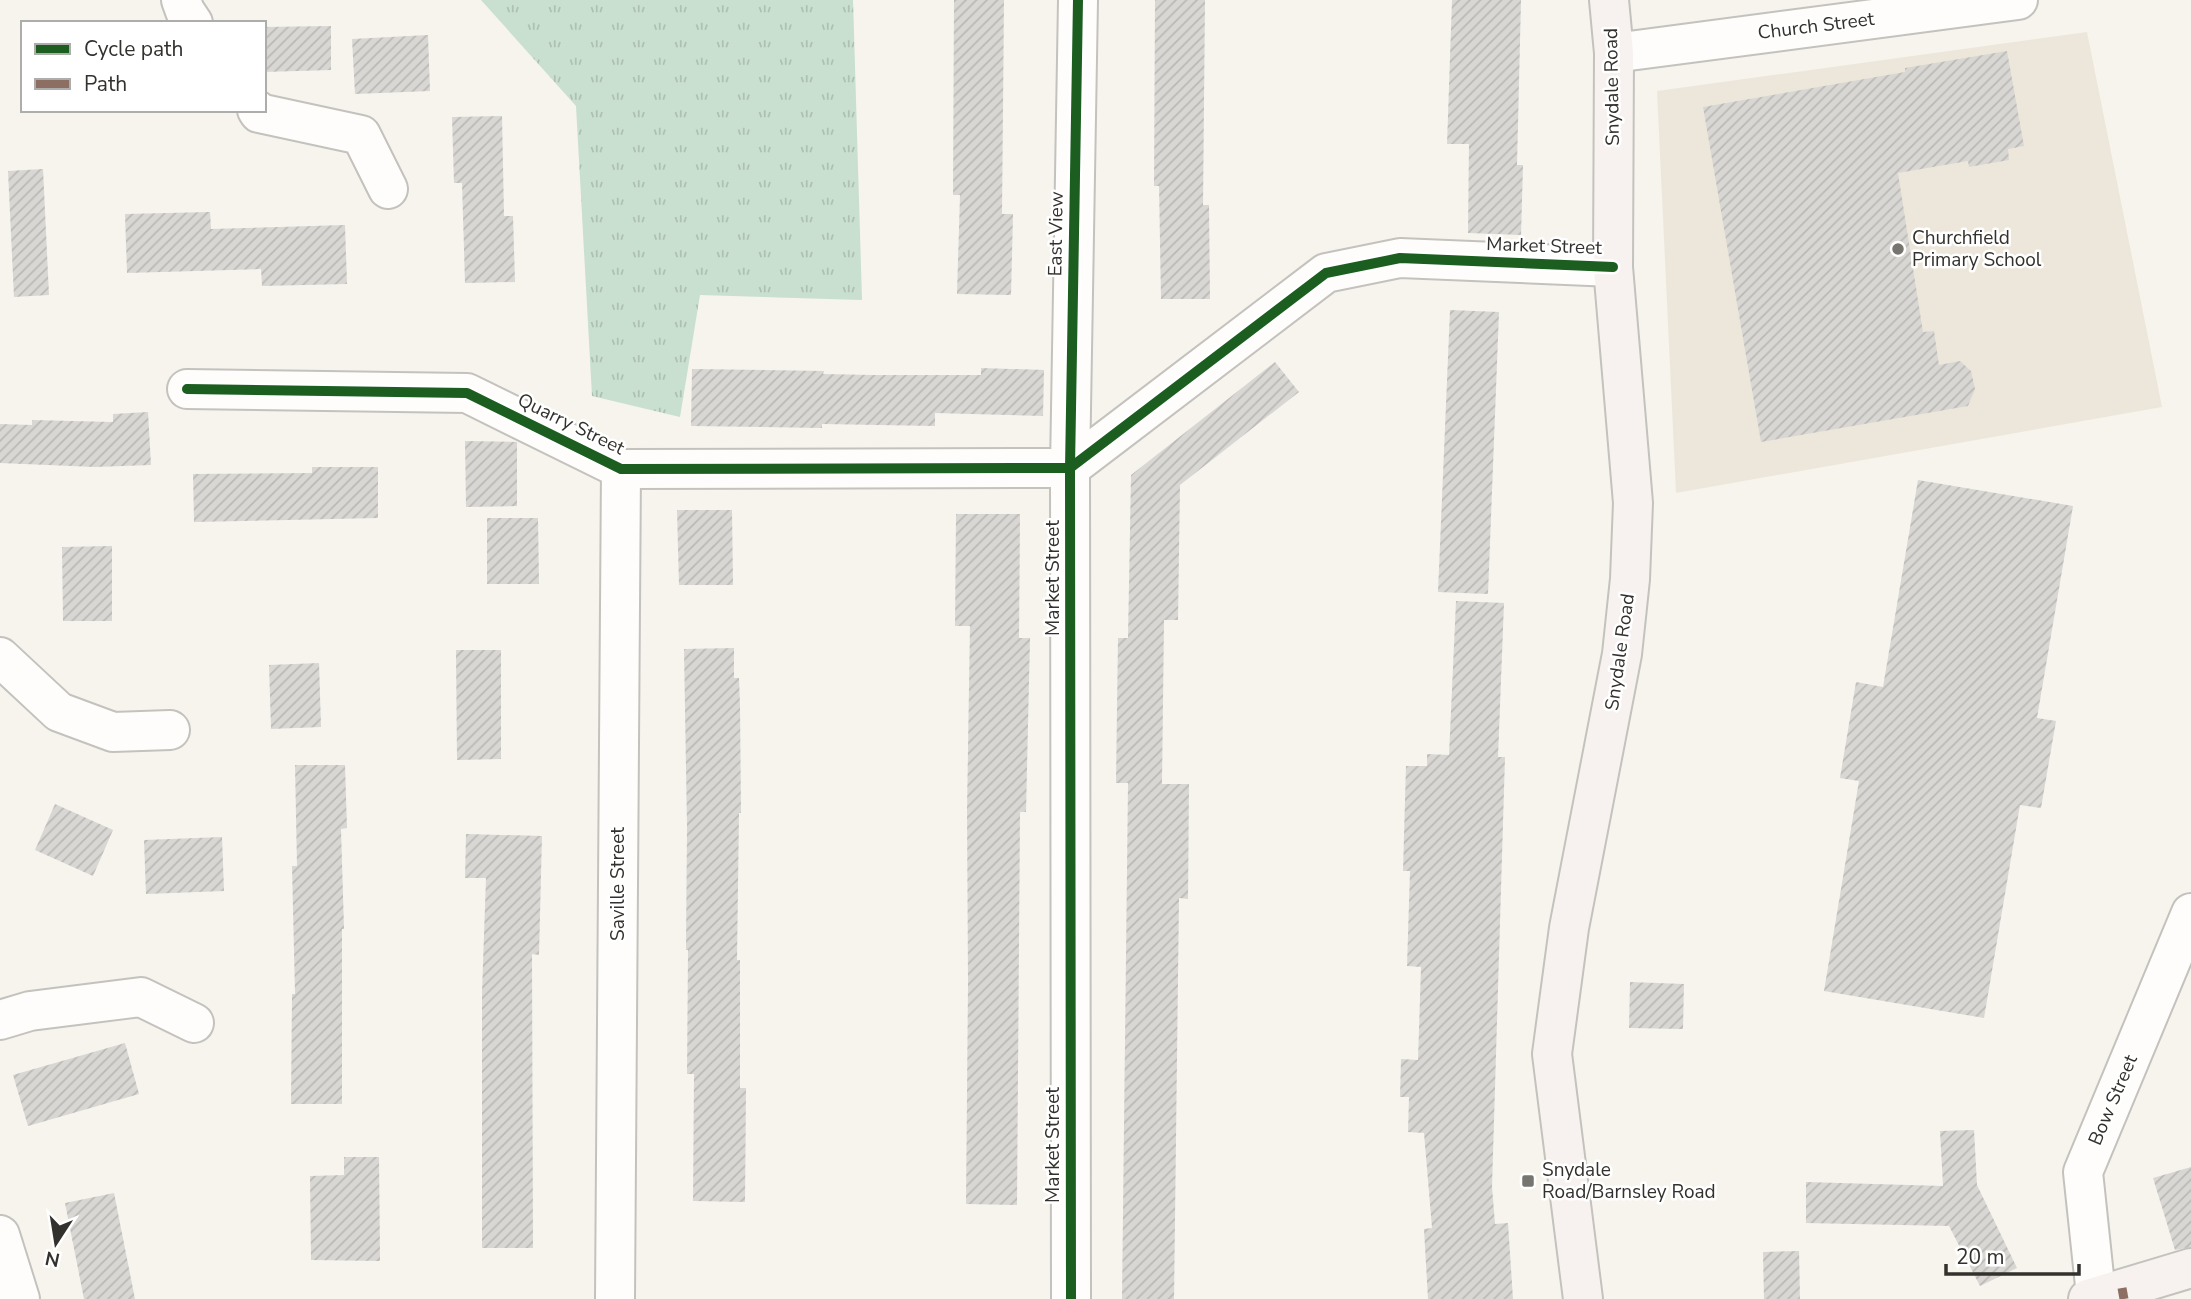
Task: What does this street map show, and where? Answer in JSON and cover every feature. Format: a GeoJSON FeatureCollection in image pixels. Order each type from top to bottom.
{"type":"FeatureCollection","features":[{"type":"Feature","properties":{"kind":"street"},"geometry":{"type":"LineString","coordinates":[[181,0],[192,21]]}},
{"type":"Feature","properties":{"kind":"street","name":"East View"},"geometry":{"type":"LineString","coordinates":[[1070,468],[1078,0]]}},
{"type":"Feature","properties":{"kind":"street","name":"Snydale Road"},"geometry":{"type":"LineString","coordinates":[[1583,1299],[1552,1054],[1569,929],[1622,654],[1630,579],[1633,503],[1613,267],[1614,52],[1609,0]]}},
{"type":"Feature","properties":{"kind":"street","name":"Church Street"},"geometry":{"type":"LineString","coordinates":[[1614,52],[2018,0]]}},
{"type":"Feature","properties":{"kind":"street"},"geometry":{"type":"LineString","coordinates":[[258,112],[361,135],[388,189]]}},
{"type":"Feature","properties":{"kind":"street","name":"Market Street"},"geometry":{"type":"LineString","coordinates":[[1071,1299],[1070,468],[1326,273],[1400,258],[1613,267]]}},
{"type":"Feature","properties":{"kind":"street","name":"Quarry Street"},"geometry":{"type":"LineString","coordinates":[[187,389],[467,393],[621,469],[1070,468]]}},
{"type":"Feature","properties":{"kind":"street","name":"Saville Street"},"geometry":{"type":"LineString","coordinates":[[615,1299],[621,469]]}},
{"type":"Feature","properties":{"kind":"street"},"geometry":{"type":"LineString","coordinates":[[0,657],[59,712],[113,732],[170,730]]}},
{"type":"Feature","properties":{"kind":"street","name":"Bow Street"},"geometry":{"type":"LineString","coordinates":[[2092,1297],[2083,1172],[2191,913]]}},
{"type":"Feature","properties":{"kind":"street"},"geometry":{"type":"LineString","coordinates":[[0,1020],[30,1011],[141,998],[194,1023]]}},
{"type":"Feature","properties":{"kind":"street"},"geometry":{"type":"LineString","coordinates":[[0,1236],[20,1299]]}},
{"type":"Feature","properties":{"kind":"street"},"geometry":{"type":"LineString","coordinates":[[2092,1297],[2191,1268]]}},
{"type":"Feature","properties":{"kind":"shaded area","name":"Churchfield Primary School"},"geometry":{"type":"Polygon","coordinates":[[[2087,32],[2162,407],[1676,493],[1657,91],[2087,32]]]}},
{"type":"Feature","properties":{"kind":"green space"},"geometry":{"type":"Polygon","coordinates":[[[481,0],[853,0],[862,300],[700,295],[680,417],[592,396],[576,106],[481,0]]]}},
{"type":"Feature","properties":{"kind":"building"},"geometry":{"type":"Polygon","coordinates":[[[954,0],[1004,0],[1002,214],[1013,214],[1011,295],[957,294],[960,195],[953,195],[954,0]]]}},
{"type":"Feature","properties":{"kind":"building"},"geometry":{"type":"Polygon","coordinates":[[[1155,0],[1205,0],[1203,205],[1209,205],[1210,299],[1161,299],[1159,186],[1154,186],[1155,0]]]}},
{"type":"Feature","properties":{"kind":"building"},"geometry":{"type":"Polygon","coordinates":[[[1452,0],[1521,0],[1517,165],[1523,165],[1521,235],[1468,233],[1469,144],[1447,144],[1452,0]]]}},
{"type":"Feature","properties":{"kind":"building"},"geometry":{"type":"Polygon","coordinates":[[[331,26],[331,70],[266,72],[266,27],[331,26]]]}},
{"type":"Feature","properties":{"kind":"building"},"geometry":{"type":"Polygon","coordinates":[[[428,35],[430,91],[355,94],[352,39],[428,35]]]}},
{"type":"Feature","properties":{"kind":"building"},"geometry":{"type":"Polygon","coordinates":[[[2007,51],[2024,146],[2008,149],[2009,160],[1969,167],[1968,161],[1898,173],[1923,332],[1934,331],[1939,365],[1960,361],[1971,371],[1975,389],[1968,406],[1761,442],[1703,107],[1905,72],[1905,68],[2007,51]]]}},
{"type":"Feature","properties":{"kind":"building"},"geometry":{"type":"Polygon","coordinates":[[[502,116],[504,216],[513,216],[515,282],[465,283],[462,183],[454,183],[452,117],[502,116]]]}},
{"type":"Feature","properties":{"kind":"building"},"geometry":{"type":"Polygon","coordinates":[[[43,169],[49,295],[14,297],[8,171],[43,169]]]}},
{"type":"Feature","properties":{"kind":"building"},"geometry":{"type":"Polygon","coordinates":[[[210,212],[211,229],[345,225],[347,284],[262,286],[261,269],[127,273],[125,214],[210,212]]]}},
{"type":"Feature","properties":{"kind":"building"},"geometry":{"type":"Polygon","coordinates":[[[1450,310],[1499,312],[1488,594],[1438,592],[1450,310]]]}},
{"type":"Feature","properties":{"kind":"building"},"geometry":{"type":"Polygon","coordinates":[[[1275,362],[1299,392],[1180,485],[1178,620],[1164,620],[1162,784],[1189,784],[1188,899],[1179,898],[1174,1299],[1122,1299],[1128,783],[1116,783],[1118,638],[1128,638],[1131,475],[1275,362]]]}},
{"type":"Feature","properties":{"kind":"building"},"geometry":{"type":"Polygon","coordinates":[[[981,368],[1044,370],[1043,416],[935,413],[935,426],[691,426],[692,369],[824,371],[823,374],[981,375],[981,368]]]}},
{"type":"Feature","properties":{"kind":"building"},"geometry":{"type":"Polygon","coordinates":[[[148,412],[151,465],[95,467],[0,463],[0,424],[32,425],[32,420],[113,422],[113,414],[148,412]]]}},
{"type":"Feature","properties":{"kind":"building"},"geometry":{"type":"Polygon","coordinates":[[[465,441],[517,442],[517,506],[466,507],[465,441]]]}},
{"type":"Feature","properties":{"kind":"building"},"geometry":{"type":"Polygon","coordinates":[[[312,467],[378,467],[378,518],[194,522],[193,474],[312,473],[312,467]]]}},
{"type":"Feature","properties":{"kind":"building"},"geometry":{"type":"Polygon","coordinates":[[[1918,480],[2073,506],[2037,718],[2056,721],[2041,808],[2020,805],[1984,1018],[1824,991],[1859,781],[1840,778],[1856,682],[1883,687],[1918,480]]]}},
{"type":"Feature","properties":{"kind":"building"},"geometry":{"type":"Polygon","coordinates":[[[677,510],[732,510],[733,585],[679,585],[677,510]]]}},
{"type":"Feature","properties":{"kind":"building"},"geometry":{"type":"Polygon","coordinates":[[[956,514],[1020,514],[1019,638],[1030,638],[1026,812],[1020,812],[1017,1205],[966,1204],[970,626],[955,626],[956,514]]]}},
{"type":"Feature","properties":{"kind":"building"},"geometry":{"type":"Polygon","coordinates":[[[487,518],[538,518],[539,584],[487,584],[487,518]]]}},
{"type":"Feature","properties":{"kind":"building"},"geometry":{"type":"Polygon","coordinates":[[[112,546],[112,621],[63,621],[62,547],[112,546]]]}},
{"type":"Feature","properties":{"kind":"building"},"geometry":{"type":"Polygon","coordinates":[[[1456,601],[1504,603],[1498,757],[1505,757],[1492,1187],[1495,1224],[1508,1223],[1513,1299],[1428,1299],[1424,1229],[1432,1228],[1424,1133],[1408,1132],[1409,1097],[1400,1097],[1401,1059],[1418,1060],[1421,967],[1407,966],[1410,871],[1403,871],[1406,766],[1427,766],[1427,754],[1449,755],[1456,601]]]}},
{"type":"Feature","properties":{"kind":"building"},"geometry":{"type":"Polygon","coordinates":[[[734,648],[734,678],[739,678],[740,705],[741,813],[737,960],[740,960],[740,1088],[746,1088],[745,1202],[693,1201],[694,1074],[687,1074],[684,649],[734,648]]]}},
{"type":"Feature","properties":{"kind":"building"},"geometry":{"type":"Polygon","coordinates":[[[456,650],[501,650],[501,759],[457,760],[456,650]]]}},
{"type":"Feature","properties":{"kind":"building"},"geometry":{"type":"Polygon","coordinates":[[[319,663],[321,727],[271,729],[269,665],[319,663]]]}},
{"type":"Feature","properties":{"kind":"building"},"geometry":{"type":"Polygon","coordinates":[[[295,765],[345,765],[347,828],[341,829],[344,929],[342,1104],[291,1104],[292,994],[295,994],[292,866],[297,866],[295,765]]]}},
{"type":"Feature","properties":{"kind":"building"},"geometry":{"type":"Polygon","coordinates":[[[55,804],[113,830],[93,876],[35,850],[55,804]]]}},
{"type":"Feature","properties":{"kind":"building"},"geometry":{"type":"Polygon","coordinates":[[[466,834],[542,836],[539,955],[532,954],[533,1248],[482,1248],[482,992],[486,878],[465,878],[466,834]]]}},
{"type":"Feature","properties":{"kind":"building"},"geometry":{"type":"Polygon","coordinates":[[[222,837],[224,891],[146,894],[144,840],[222,837]]]}},
{"type":"Feature","properties":{"kind":"building"},"geometry":{"type":"Polygon","coordinates":[[[1630,982],[1684,984],[1683,1029],[1629,1028],[1630,982]]]}},
{"type":"Feature","properties":{"kind":"building"},"geometry":{"type":"Polygon","coordinates":[[[125,1043],[139,1094],[28,1126],[13,1075],[125,1043]]]}},
{"type":"Feature","properties":{"kind":"building"},"geometry":{"type":"Polygon","coordinates":[[[1974,1130],[1977,1185],[2017,1268],[1980,1286],[1949,1226],[1806,1223],[1806,1182],[1943,1186],[1940,1131],[1974,1130]]]}},
{"type":"Feature","properties":{"kind":"building"},"geometry":{"type":"Polygon","coordinates":[[[344,1157],[379,1157],[380,1261],[311,1260],[310,1176],[344,1175],[344,1157]]]}},
{"type":"Feature","properties":{"kind":"building"},"geometry":{"type":"Polygon","coordinates":[[[2191,1167],[2191,1247],[2175,1250],[2153,1178],[2191,1167]]]}},
{"type":"Feature","properties":{"kind":"building"},"geometry":{"type":"Polygon","coordinates":[[[114,1193],[135,1299],[84,1299],[65,1203],[114,1193]]]}},
{"type":"Feature","properties":{"kind":"building"},"geometry":{"type":"Polygon","coordinates":[[[1799,1251],[1800,1299],[1764,1299],[1763,1252],[1799,1251]]]}},
{"type":"Feature","properties":{"kind":"marked path"},"geometry":{"type":"LineString","coordinates":[[2122,1288],[2124,1299]]}},
{"type":"Feature","properties":{"kind":"cycle path"},"geometry":{"type":"LineString","coordinates":[[187,389],[467,393],[621,469],[1070,468],[1078,0]]}},
{"type":"Feature","properties":{"kind":"cycle path"},"geometry":{"type":"LineString","coordinates":[[1071,1299],[1070,468],[1326,273],[1400,258],[1613,267]]}},
{"type":"Feature","properties":{"kind":"place","name":"Churchfield Primary School"},"geometry":{"type":"Point","coordinates":[1898,249]}},
{"type":"Feature","properties":{"kind":"place","name":"Snydale Road/Barnsley Road"},"geometry":{"type":"Point","coordinates":[1528,1181]}}]}
